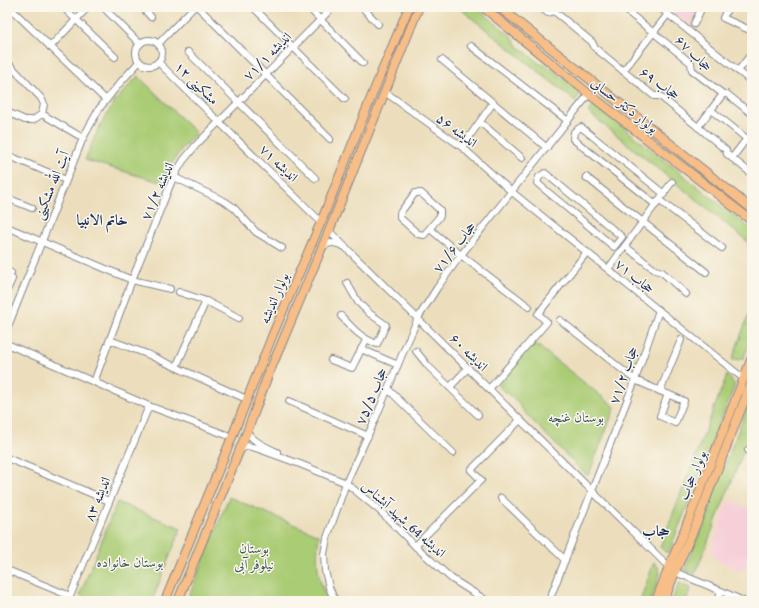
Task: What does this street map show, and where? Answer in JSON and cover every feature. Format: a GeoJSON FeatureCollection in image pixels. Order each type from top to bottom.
{"type":"FeatureCollection","features":[{"type":"Feature","properties":{"kind":"main road","name":"بولوار اندیشه"},"geometry":{"type":"LineString","coordinates":[[165,601],[273,334],[321,222],[409,7]]}},
{"type":"Feature","properties":{"kind":"main road","name":"بولوار اندیشه"},"geometry":{"type":"LineString","coordinates":[[178,601],[247,432],[267,378],[329,231],[419,7]]}},
{"type":"Feature","properties":{"kind":"main road","name":"بولوار دکتر حسابی"},"geometry":{"type":"LineString","coordinates":[[483,7],[589,94],[752,221]]}},
{"type":"Feature","properties":{"kind":"main road","name":"بولوار دکتر حسابی"},"geometry":{"type":"LineString","coordinates":[[501,8],[752,209]]}},
{"type":"Feature","properties":{"kind":"main road","name":"بولوار حجاب"},"geometry":{"type":"LineString","coordinates":[[656,601],[693,521],[750,382],[752,357]]}},
{"type":"Feature","properties":{"kind":"main road"},"geometry":{"type":"LineString","coordinates":[[257,374],[267,378]]}},
{"type":"Feature","properties":{"kind":"main road","name":"بولوار حجاب"},"geometry":{"type":"LineString","coordinates":[[664,601],[672,569]]}},
{"type":"Feature","properties":{"kind":"street"},"geometry":{"type":"LineString","coordinates":[[9,7],[106,100]]}},
{"type":"Feature","properties":{"kind":"street"},"geometry":{"type":"LineString","coordinates":[[63,7],[116,57]]}},
{"type":"Feature","properties":{"kind":"street"},"geometry":{"type":"LineString","coordinates":[[50,46],[88,7]]}},
{"type":"Feature","properties":{"kind":"street"},"geometry":{"type":"LineString","coordinates":[[103,7],[140,44]]}},
{"type":"Feature","properties":{"kind":"street"},"geometry":{"type":"LineString","coordinates":[[142,7],[151,17]]}},
{"type":"Feature","properties":{"kind":"street"},"geometry":{"type":"LineString","coordinates":[[158,44],[194,7]]}},
{"type":"Feature","properties":{"kind":"street"},"geometry":{"type":"LineString","coordinates":[[198,7],[330,139]]}},
{"type":"Feature","properties":{"kind":"street"},"geometry":{"type":"LineString","coordinates":[[253,7],[345,99]]}},
{"type":"Feature","properties":{"kind":"street"},"geometry":{"type":"LineString","coordinates":[[308,7],[363,63]]}},
{"type":"Feature","properties":{"kind":"street","name":"اندیشه ۷۱/۱"},"geometry":{"type":"LineString","coordinates":[[219,122],[333,7]]}},
{"type":"Feature","properties":{"kind":"street"},"geometry":{"type":"LineString","coordinates":[[362,7],[378,24]]}},
{"type":"Feature","properties":{"kind":"street"},"geometry":{"type":"LineString","coordinates":[[540,7],[548,13],[555,9]]}},
{"type":"Feature","properties":{"kind":"street","name":"حجاب ۶۷"},"geometry":{"type":"LineString","coordinates":[[619,7],[623,8],[691,63],[692,70],[723,94],[727,94],[752,114]]}},
{"type":"Feature","properties":{"kind":"street"},"geometry":{"type":"LineString","coordinates":[[659,7],[752,82]]}},
{"type":"Feature","properties":{"kind":"street"},"geometry":{"type":"LineString","coordinates":[[694,24],[702,7]]}},
{"type":"Feature","properties":{"kind":"street"},"geometry":{"type":"LineString","coordinates":[[728,7],[723,18],[752,31]]}},
{"type":"Feature","properties":{"kind":"street","name":"حجاب ۶۹"},"geometry":{"type":"LineString","coordinates":[[555,9],[592,42],[595,48],[654,96],[660,96],[726,150],[727,154],[752,174]]}},
{"type":"Feature","properties":{"kind":"street"},"geometry":{"type":"LineString","coordinates":[[623,71],[668,14]]}},
{"type":"Feature","properties":{"kind":"street"},"geometry":{"type":"LineString","coordinates":[[149,40],[158,44],[160,46],[162,56],[158,62],[152,66],[145,66],[137,60],[136,53],[140,44],[149,40]]}},
{"type":"Feature","properties":{"kind":"street"},"geometry":{"type":"LineString","coordinates":[[471,46],[567,123],[574,132],[573,139],[657,203],[722,248]]}},
{"type":"Feature","properties":{"kind":"street"},"geometry":{"type":"LineString","coordinates":[[188,52],[315,178]]}},
{"type":"Feature","properties":{"kind":"street"},"geometry":{"type":"LineString","coordinates":[[738,71],[752,53]]}},
{"type":"Feature","properties":{"kind":"street"},"geometry":{"type":"LineString","coordinates":[[442,60],[547,148]]}},
{"type":"Feature","properties":{"kind":"street"},"geometry":{"type":"LineString","coordinates":[[7,62],[41,98],[44,104],[42,114],[33,120],[25,120],[7,112]]}},
{"type":"Feature","properties":{"kind":"street","name":"آیت الله مشکینی"},"geometry":{"type":"LineString","coordinates":[[7,329],[83,138],[99,109],[139,62]]}},
{"type":"Feature","properties":{"kind":"street","name":"مشکینی ۱۲"},"geometry":{"type":"LineString","coordinates":[[158,62],[219,122]]}},
{"type":"Feature","properties":{"kind":"street","name":"اندیشه ۵۶"},"geometry":{"type":"LineString","coordinates":[[385,92],[462,147],[512,192]]}},
{"type":"Feature","properties":{"kind":"street","name":"حجاب ۷۱/۶"},"geometry":{"type":"LineString","coordinates":[[418,318],[437,288],[461,255],[589,94]]}},
{"type":"Feature","properties":{"kind":"street"},"geometry":{"type":"LineString","coordinates":[[698,127],[723,94]]}},
{"type":"Feature","properties":{"kind":"street"},"geometry":{"type":"LineString","coordinates":[[462,147],[493,103]]}},
{"type":"Feature","properties":{"kind":"street"},"geometry":{"type":"LineString","coordinates":[[711,110],[751,140]]}},
{"type":"Feature","properties":{"kind":"street"},"geometry":{"type":"LineString","coordinates":[[42,114],[83,138]]}},
{"type":"Feature","properties":{"kind":"street","name":"اندیشه ۷۱"},"geometry":{"type":"LineString","coordinates":[[219,122],[321,222]]}},
{"type":"Feature","properties":{"kind":"street","name":"اندیشه ۷۱/۲"},"geometry":{"type":"LineString","coordinates":[[94,382],[132,280],[174,176],[196,144],[219,122]]}},
{"type":"Feature","properties":{"kind":"street"},"geometry":{"type":"LineString","coordinates":[[480,122],[522,158]]}},
{"type":"Feature","properties":{"kind":"street"},"geometry":{"type":"LineString","coordinates":[[574,132],[581,127],[664,194]]}},
{"type":"Feature","properties":{"kind":"street"},"geometry":{"type":"LineString","coordinates":[[732,158],[745,141],[751,140]]}},
{"type":"Feature","properties":{"kind":"street"},"geometry":{"type":"LineString","coordinates":[[7,155],[66,180]]}},
{"type":"Feature","properties":{"kind":"street"},"geometry":{"type":"LineString","coordinates":[[530,170],[539,177]]}},
{"type":"Feature","properties":{"kind":"street"},"geometry":{"type":"LineString","coordinates":[[545,173],[622,237],[614,247],[537,183],[539,177],[545,173]]}},
{"type":"Feature","properties":{"kind":"street"},"geometry":{"type":"LineString","coordinates":[[174,176],[226,202],[234,208],[256,232],[282,248]]}},
{"type":"Feature","properties":{"kind":"street"},"geometry":{"type":"LineString","coordinates":[[586,177],[706,272]]}},
{"type":"Feature","properties":{"kind":"street"},"geometry":{"type":"LineString","coordinates":[[608,269],[672,182]]}},
{"type":"Feature","properties":{"kind":"street","name":"حجاب ۷۱"},"geometry":{"type":"LineString","coordinates":[[512,192],[750,382]]}},
{"type":"Feature","properties":{"kind":"street"},"geometry":{"type":"LineString","coordinates":[[415,193],[421,193],[440,210],[440,216],[430,228],[424,235],[418,234],[400,218],[400,213],[415,193]]}},
{"type":"Feature","properties":{"kind":"street"},"geometry":{"type":"LineString","coordinates":[[7,198],[32,208]]}},
{"type":"Feature","properties":{"kind":"street"},"geometry":{"type":"LineString","coordinates":[[7,227],[132,280],[170,289]]}},
{"type":"Feature","properties":{"kind":"street"},"geometry":{"type":"LineString","coordinates":[[430,228],[461,255],[528,307]]}},
{"type":"Feature","properties":{"kind":"street","name":"اندیشه ۶۰"},"geometry":{"type":"LineString","coordinates":[[329,231],[672,569]]}},
{"type":"Feature","properties":{"kind":"street"},"geometry":{"type":"LineString","coordinates":[[322,248],[326,244],[330,243],[342,245],[346,248]]}},
{"type":"Feature","properties":{"kind":"street"},"geometry":{"type":"LineString","coordinates":[[625,246],[655,270],[662,272],[686,294]]}},
{"type":"Feature","properties":{"kind":"street"},"geometry":{"type":"LineString","coordinates":[[489,389],[547,322],[538,314],[587,252]]}},
{"type":"Feature","properties":{"kind":"street"},"geometry":{"type":"LineString","coordinates":[[7,290],[9,275]]}},
{"type":"Feature","properties":{"kind":"street"},"geometry":{"type":"LineString","coordinates":[[341,316],[366,340],[377,344],[386,325],[369,313],[358,302],[347,283]]}},
{"type":"Feature","properties":{"kind":"street"},"geometry":{"type":"LineString","coordinates":[[178,292],[206,301],[239,318]]}},
{"type":"Feature","properties":{"kind":"street"},"geometry":{"type":"LineString","coordinates":[[176,367],[206,301]]}},
{"type":"Feature","properties":{"kind":"street","name":"حجاب ۷۱/۲"},"geometry":{"type":"LineString","coordinates":[[549,601],[635,380],[659,310]]}},
{"type":"Feature","properties":{"kind":"street","name":"حجاب ۷۵/۵"},"geometry":{"type":"LineString","coordinates":[[336,601],[329,587],[325,571],[324,554],[327,538],[346,483],[368,436],[418,318]]}},
{"type":"Feature","properties":{"kind":"street"},"geometry":{"type":"LineString","coordinates":[[560,320],[635,380],[660,391],[668,394],[684,401],[675,423],[660,416],[668,394]]}},
{"type":"Feature","properties":{"kind":"street"},"geometry":{"type":"LineString","coordinates":[[110,340],[147,354],[242,397]]}},
{"type":"Feature","properties":{"kind":"street"},"geometry":{"type":"LineString","coordinates":[[331,360],[352,368],[366,340]]}},
{"type":"Feature","properties":{"kind":"street"},"geometry":{"type":"LineString","coordinates":[[660,391],[681,340]]}},
{"type":"Feature","properties":{"kind":"street"},"geometry":{"type":"LineString","coordinates":[[7,344],[150,406],[232,437]]}},
{"type":"Feature","properties":{"kind":"street"},"geometry":{"type":"LineString","coordinates":[[361,349],[398,365]]}},
{"type":"Feature","properties":{"kind":"street"},"geometry":{"type":"LineString","coordinates":[[416,351],[428,366],[478,415]]}},
{"type":"Feature","properties":{"kind":"street"},"geometry":{"type":"LineString","coordinates":[[450,388],[468,368]]}},
{"type":"Feature","properties":{"kind":"street"},"geometry":{"type":"LineString","coordinates":[[388,389],[453,453]]}},
{"type":"Feature","properties":{"kind":"street"},"geometry":{"type":"LineString","coordinates":[[289,401],[368,436]]}},
{"type":"Feature","properties":{"kind":"street","name":"اندیشه ۸۳"},"geometry":{"type":"LineString","coordinates":[[69,598],[150,406]]}},
{"type":"Feature","properties":{"kind":"street"},"geometry":{"type":"LineString","coordinates":[[415,546],[481,480],[471,470],[520,420]]}},
{"type":"Feature","properties":{"kind":"street"},"geometry":{"type":"LineString","coordinates":[[247,432],[250,437],[258,443],[300,464]]}},
{"type":"Feature","properties":{"kind":"street"},"geometry":{"type":"LineString","coordinates":[[239,452],[248,446],[300,464]]}},
{"type":"Feature","properties":{"kind":"street"},"geometry":{"type":"LineString","coordinates":[[7,458],[109,501]]}},
{"type":"Feature","properties":{"kind":"street","name":"اندیشه 64_شهید آبشناس"},"geometry":{"type":"LineString","coordinates":[[300,464],[346,483],[380,511],[415,546],[452,579],[487,601]]}},
{"type":"Feature","properties":{"kind":"street"},"geometry":{"type":"LineString","coordinates":[[501,498],[565,560]]}},
{"type":"Feature","properties":{"kind":"street"},"geometry":{"type":"LineString","coordinates":[[672,569],[743,601]]}},
{"type":"Feature","properties":{"kind":"street"},"geometry":{"type":"LineString","coordinates":[[7,570],[69,598]]}},
{"type":"Feature","properties":{"kind":"street"},"geometry":{"type":"LineString","coordinates":[[718,601],[721,591]]}},
{"type":"Feature","properties":{"kind":"shaded area"},"geometry":{"type":"Polygon","coordinates":[[[669,7],[698,7],[689,26],[669,9],[669,7]]]}},
{"type":"Feature","properties":{"kind":"shaded area"},"geometry":{"type":"Polygon","coordinates":[[[728,500],[752,509],[752,554],[746,567],[742,571],[715,560],[715,556],[710,553],[728,500]]]}},
{"type":"Feature","properties":{"kind":"green space"},"geometry":{"type":"Polygon","coordinates":[[[458,7],[476,7],[511,36],[519,47],[540,64],[548,66],[581,93],[575,101],[458,7]]]}},
{"type":"Feature","properties":{"kind":"green space"},"geometry":{"type":"Polygon","coordinates":[[[138,76],[196,133],[182,148],[171,165],[163,183],[85,160],[98,129],[115,101],[138,76]]]}},
{"type":"Feature","properties":{"kind":"green space"},"geometry":{"type":"Polygon","coordinates":[[[594,104],[752,230],[752,245],[588,112],[594,104]]]}},
{"type":"Feature","properties":{"kind":"green space"},"geometry":{"type":"Polygon","coordinates":[[[752,305],[752,337],[743,359],[732,360],[752,305]]]}},
{"type":"Feature","properties":{"kind":"green space","name":"بوستان غنچه"},"geometry":{"type":"Polygon","coordinates":[[[533,342],[615,407],[589,474],[586,475],[524,412],[517,401],[498,386],[533,342]]]}},
{"type":"Feature","properties":{"kind":"green space"},"geometry":{"type":"Polygon","coordinates":[[[727,375],[735,385],[669,552],[665,552],[660,547],[727,375]]]}},
{"type":"Feature","properties":{"kind":"green space"},"geometry":{"type":"Polygon","coordinates":[[[751,398],[752,430],[695,574],[685,570],[694,545],[708,515],[711,500],[751,398]]]}},
{"type":"Feature","properties":{"kind":"green space","name":"بوستان نیلوفر آبی"},"geometry":{"type":"Polygon","coordinates":[[[229,497],[319,535],[317,560],[319,577],[329,601],[187,601],[229,497]]]}},
{"type":"Feature","properties":{"kind":"green space","name":"بوستان خانواده"},"geometry":{"type":"Polygon","coordinates":[[[117,502],[181,528],[152,601],[94,601],[80,595],[117,502]]]}},
{"type":"Feature","properties":{"kind":"green space"},"geometry":{"type":"Polygon","coordinates":[[[654,562],[658,567],[660,574],[651,601],[640,601],[654,562]]]}},
{"type":"Feature","properties":{"kind":"green space"},"geometry":{"type":"Polygon","coordinates":[[[679,583],[691,588],[686,601],[672,601],[679,583]]]}},
{"type":"Feature","properties":{"kind":"district","name":"خاتم الانبیا"},"geometry":{"type":"Point","coordinates":[102,220]}},
{"type":"Feature","properties":{"kind":"district","name":"حجاب"},"geometry":{"type":"Point","coordinates":[656,531]}}]}
